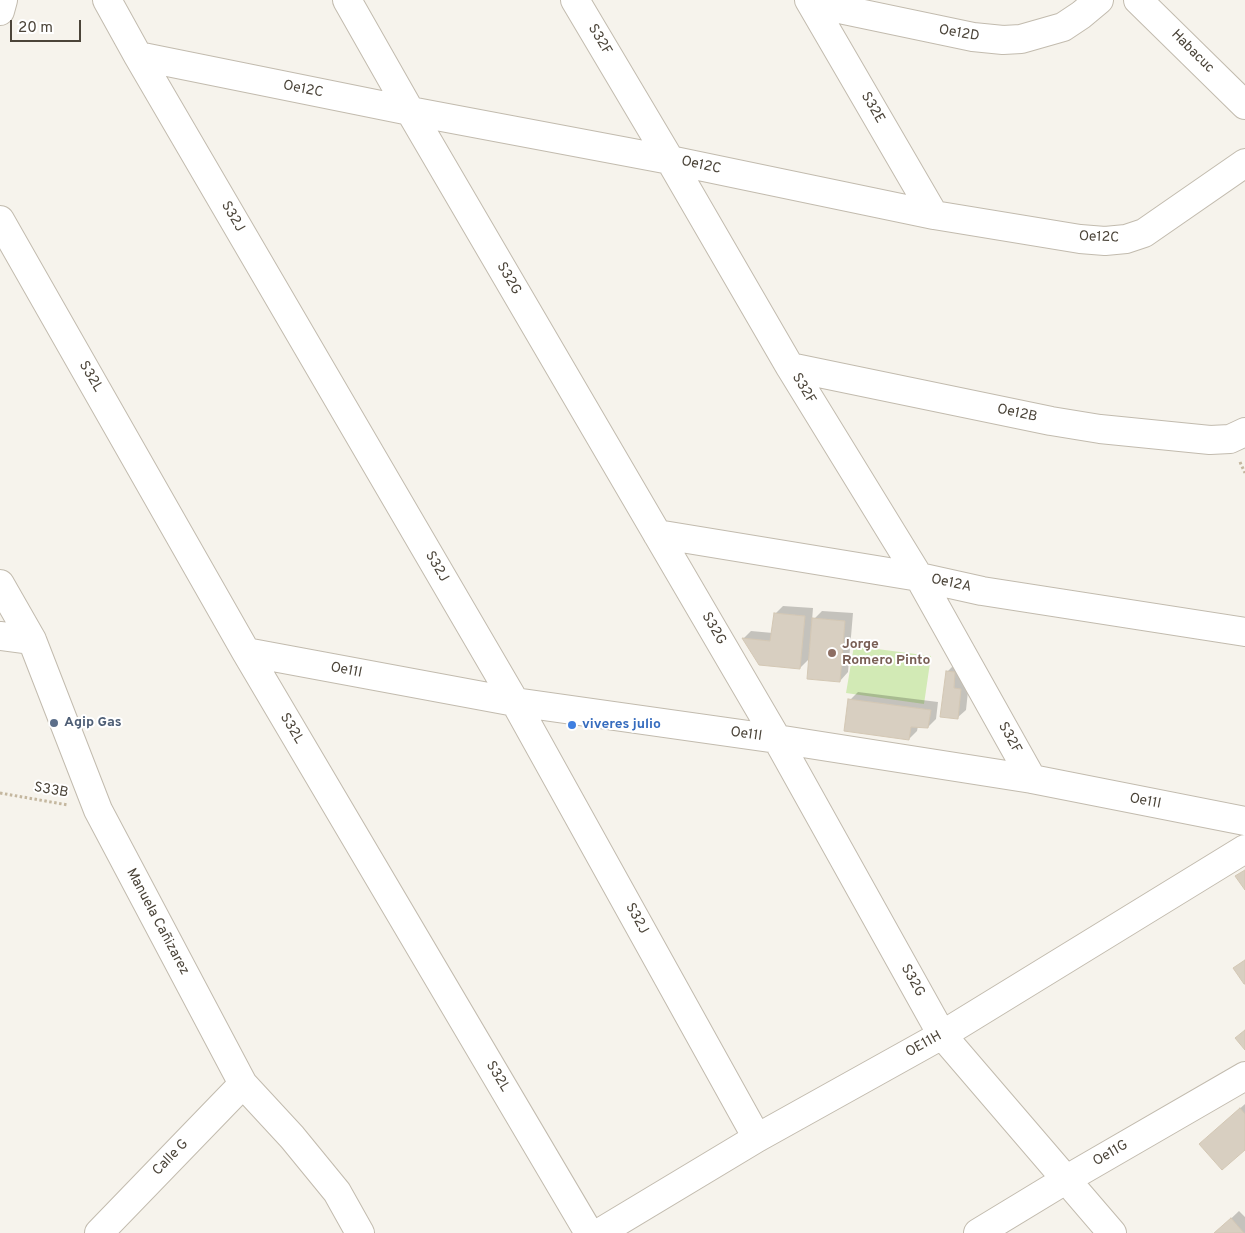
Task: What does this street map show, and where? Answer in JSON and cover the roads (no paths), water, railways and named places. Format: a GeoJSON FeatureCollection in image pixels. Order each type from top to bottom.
{"type":"FeatureCollection","features":[{"type":"Feature","properties":{"kind":"street"},"geometry":{"type":"LineString","coordinates":[[0,11],[3,0]]}},
{"type":"Feature","properties":{"kind":"street","name":"S32J"},"geometry":{"type":"LineString","coordinates":[[108,0],[138,56],[515,702],[757,1138]]}},
{"type":"Feature","properties":{"kind":"street","name":"S32G"},"geometry":{"type":"LineString","coordinates":[[347,0],[777,739],[942,1035],[1112,1233]]}},
{"type":"Feature","properties":{"kind":"street","name":"S32F"},"geometry":{"type":"LineString","coordinates":[[575,0],[790,367],[918,578],[1032,779]]}},
{"type":"Feature","properties":{"kind":"street","name":"Oe12D"},"geometry":{"type":"LineString","coordinates":[[810,1],[973,37],[1003,40],[1021,39],[1063,27],[1099,0]]}},
{"type":"Feature","properties":{"kind":"street","name":"Habacuc"},"geometry":{"type":"LineString","coordinates":[[1138,0],[1245,105]]}},
{"type":"Feature","properties":{"kind":"street","name":"S32E"},"geometry":{"type":"LineString","coordinates":[[810,1],[934,215]]}},
{"type":"Feature","properties":{"kind":"street","name":"Oe12C"},"geometry":{"type":"LineString","coordinates":[[138,56],[410,111],[670,160],[934,215],[1080,239],[1105,241],[1126,239],[1144,233],[1245,163]]}},
{"type":"Feature","properties":{"kind":"street","name":"S32L"},"geometry":{"type":"LineString","coordinates":[[0,220],[246,652],[589,1233]]}},
{"type":"Feature","properties":{"kind":"street","name":"Oe12B"},"geometry":{"type":"LineString","coordinates":[[790,367],[1052,421],[1100,429],[1210,440],[1230,439],[1245,432]]}},
{"type":"Feature","properties":{"kind":"street","name":"Oe12A"},"geometry":{"type":"LineString","coordinates":[[657,534],[982,590],[1245,632]]}},
{"type":"Feature","properties":{"kind":"street","name":"Manuela Cañizarez"},"geometry":{"type":"LineString","coordinates":[[0,584],[32,640],[98,810],[243,1084],[292,1137],[337,1192],[360,1233]]}},
{"type":"Feature","properties":{"kind":"street"},"geometry":{"type":"LineString","coordinates":[[0,636],[32,640]]}},
{"type":"Feature","properties":{"kind":"street","name":"Oe11l"},"geometry":{"type":"LineString","coordinates":[[246,652],[515,702],[777,739],[1032,779],[1245,822]]}},
{"type":"Feature","properties":{"kind":"street","name":"OE11H"},"geometry":{"type":"LineString","coordinates":[[599,1233],[757,1138],[942,1035],[1245,849]]}},
{"type":"Feature","properties":{"kind":"street","name":"Oe11G"},"geometry":{"type":"LineString","coordinates":[[978,1233],[1245,1076]]}},
{"type":"Feature","properties":{"kind":"street","name":"Calle G"},"geometry":{"type":"LineString","coordinates":[[100,1233],[243,1084]]}},
{"type":"Feature","properties":{"kind":"place","name":"Jorge Romero Pinto"},"geometry":{"type":"Point","coordinates":[832,653]}},
{"type":"Feature","properties":{"kind":"place","name":"Agip Gas"},"geometry":{"type":"Point","coordinates":[54,723]}},
{"type":"Feature","properties":{"kind":"place","name":"viveres julio"},"geometry":{"type":"Point","coordinates":[572,725]}}]}
